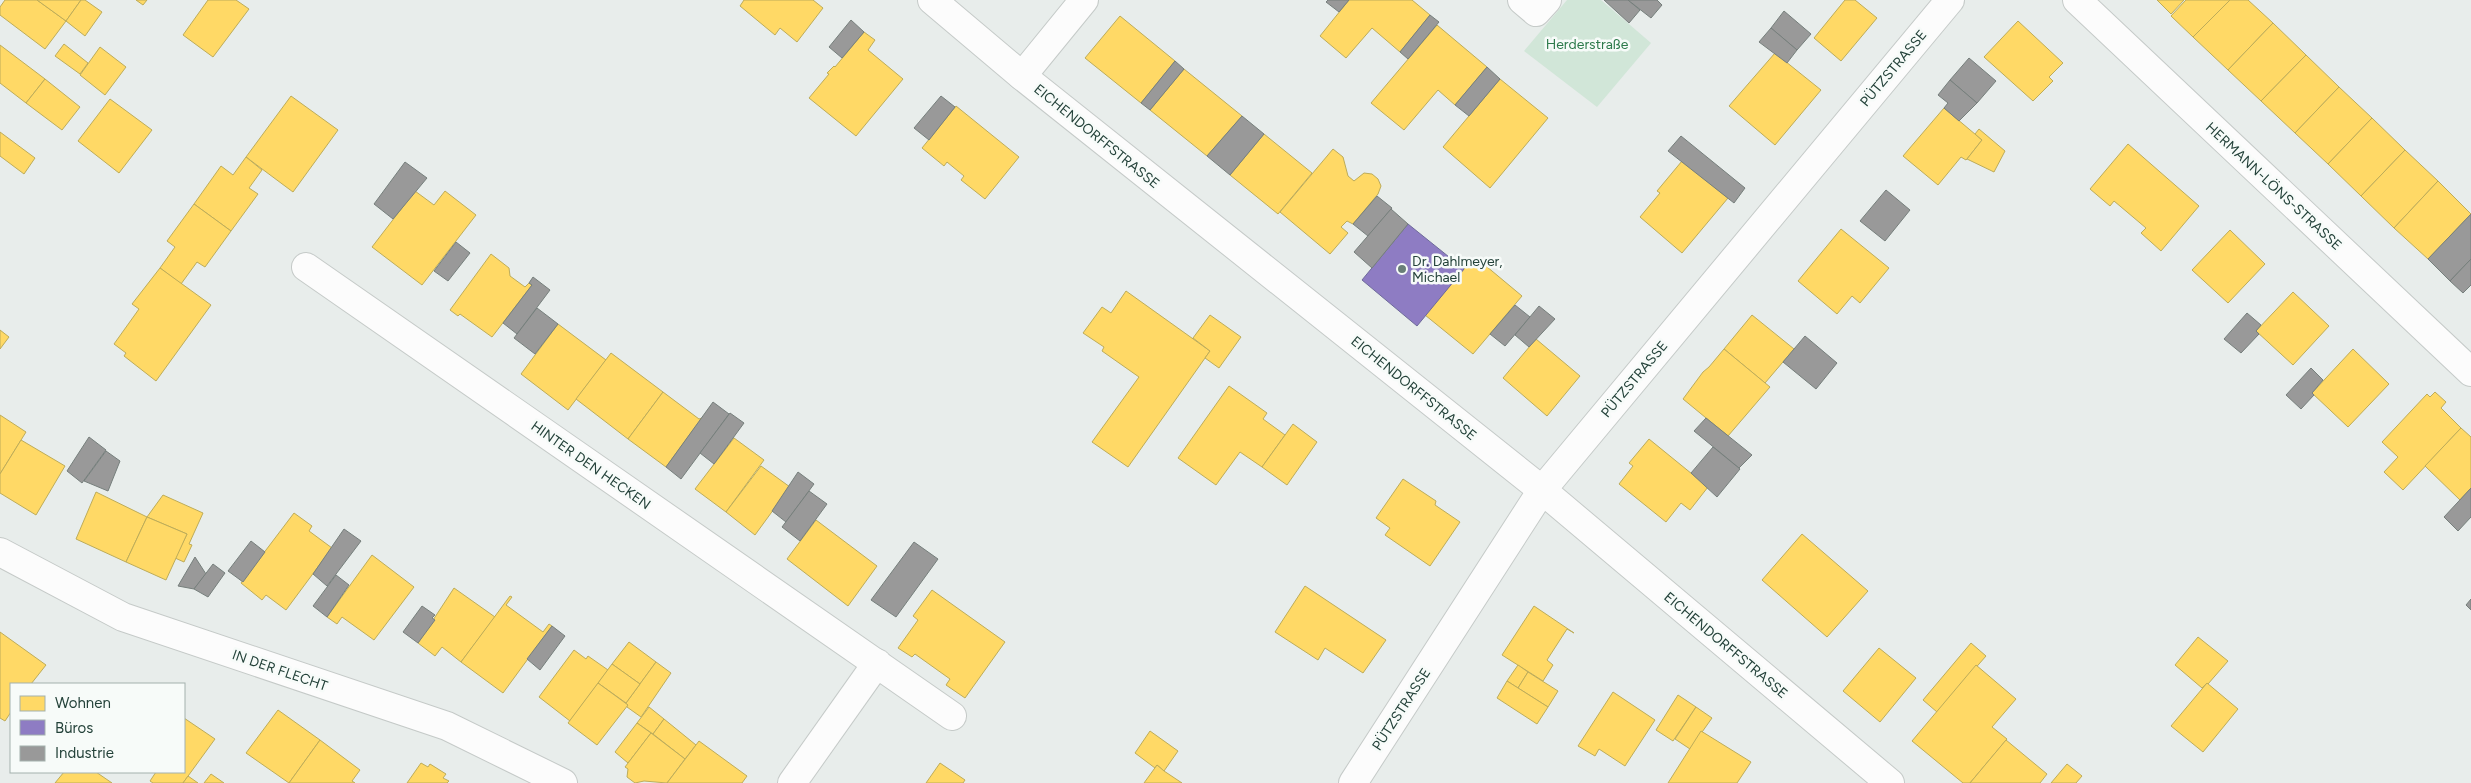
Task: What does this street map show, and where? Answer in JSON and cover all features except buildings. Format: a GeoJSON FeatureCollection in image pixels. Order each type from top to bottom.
{"type":"FeatureCollection","features":[{"type":"Feature","properties":{"kind":"street","name":"EICHENDORFFSTRASSE"},"geometry":{"type":"LineString","coordinates":[[932,0],[1022,76],[1542,490],[1890,783]]}},
{"type":"Feature","properties":{"kind":"street"},"geometry":{"type":"LineString","coordinates":[[1022,76],[1084,0]]}},
{"type":"Feature","properties":{"kind":"street","name":"PÜTZSTRASSE"},"geometry":{"type":"LineString","coordinates":[[1353,783],[1542,490],[1950,0]]}},
{"type":"Feature","properties":{"kind":"street","name":"HERMANN-LÖNS-STRASSE"},"geometry":{"type":"LineString","coordinates":[[2077,0],[2471,372]]}},
{"type":"Feature","properties":{"kind":"street","name":"HINTER DEN HECKEN"},"geometry":{"type":"LineString","coordinates":[[306,267],[952,716]]}},
{"type":"Feature","properties":{"kind":"street","name":"IN DER FLECHT"},"geometry":{"type":"LineString","coordinates":[[0,552],[123,617],[447,726],[562,783]]}},
{"type":"Feature","properties":{"kind":"street"},"geometry":{"type":"LineString","coordinates":[[792,783],[877,663]]}},
{"type":"Feature","properties":{"kind":"green space","name":"Herderstraße"},"geometry":{"type":"Polygon","coordinates":[[[1567,0],[1601,0],[1651,43],[1597,107],[1524,51],[1567,0]]]}},
{"type":"Feature","properties":{"kind":"place","name":"Dr. Dahlmeyer, Michael"},"geometry":{"type":"Point","coordinates":[1402,269]}}]}
